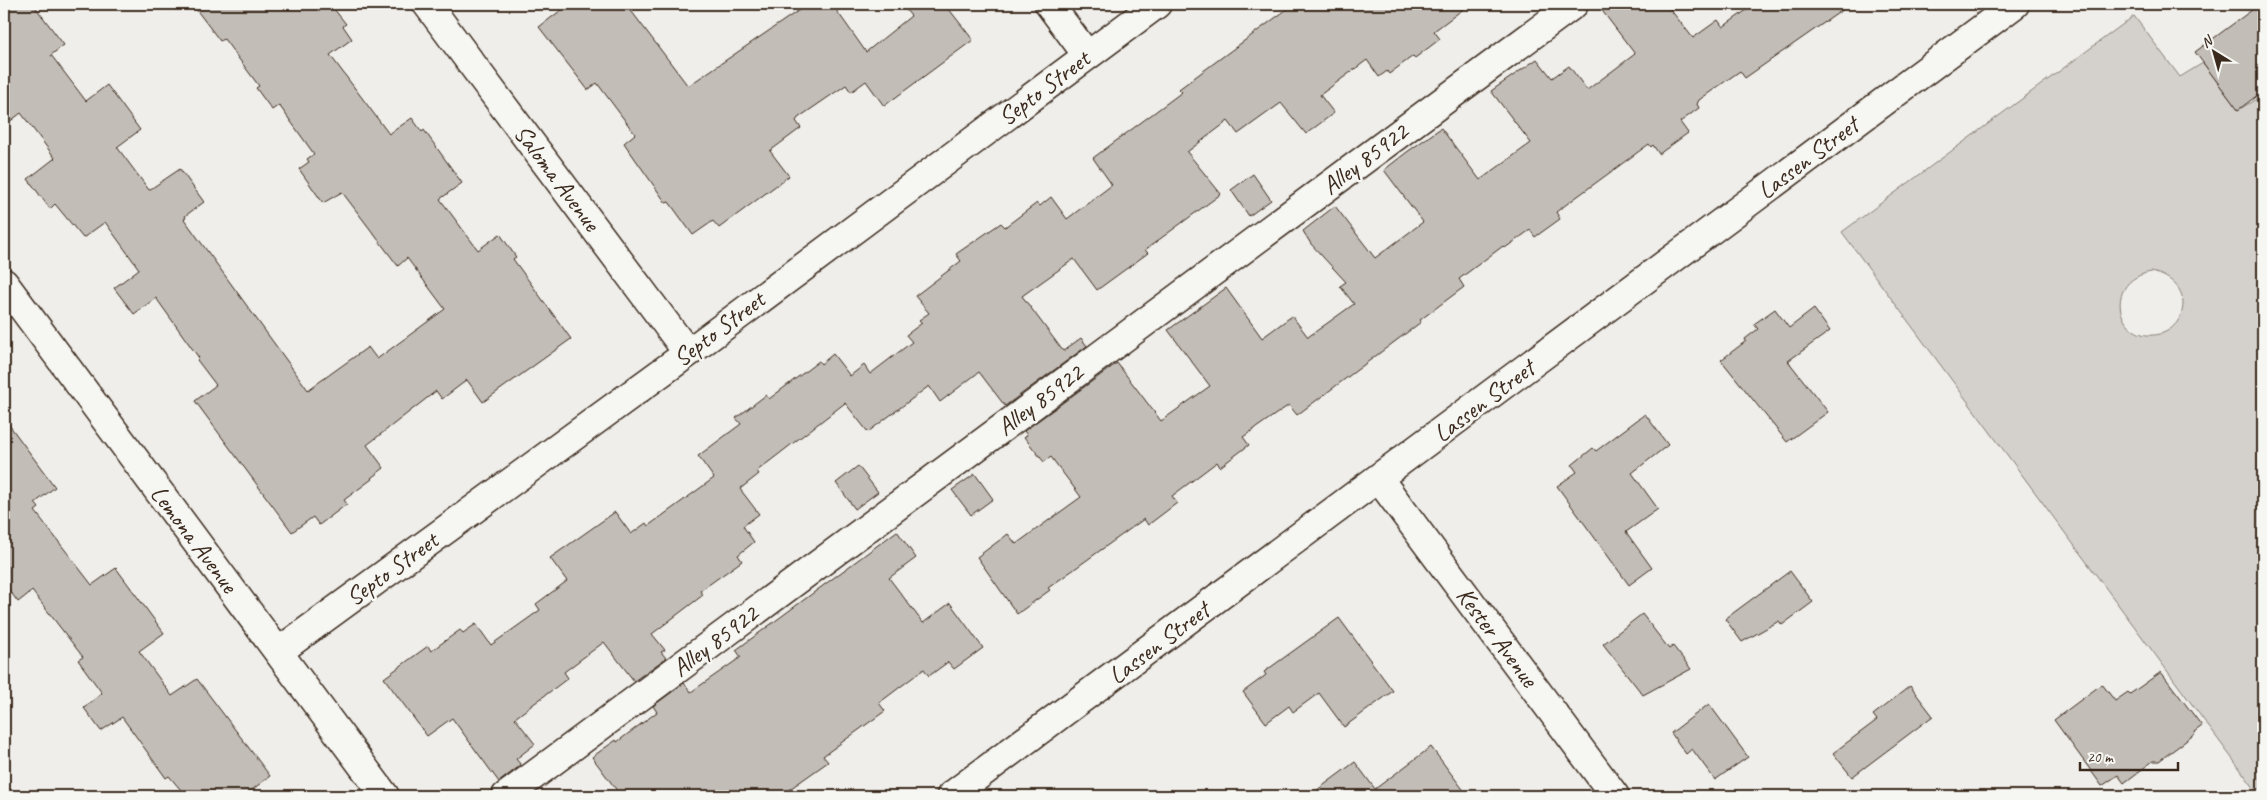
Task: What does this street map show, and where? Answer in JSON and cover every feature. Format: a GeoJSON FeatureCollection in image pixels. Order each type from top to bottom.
{"type":"FeatureCollection","features":[{"type":"Feature","properties":{"kind":"street","name":"Saloma Avenue"},"geometry":{"type":"LineString","coordinates":[[427,4],[688,352]]}},
{"type":"Feature","properties":{"kind":"street"},"geometry":{"type":"LineString","coordinates":[[1049,4],[1087,55]]}},
{"type":"Feature","properties":{"kind":"street","name":"Septo Street"},"geometry":{"type":"LineString","coordinates":[[278,652],[688,352],[1157,4]]}},
{"type":"Feature","properties":{"kind":"street","name":"Alley 85922"},"geometry":{"type":"LineString","coordinates":[[506,796],[1574,4]]}},
{"type":"Feature","properties":{"kind":"street","name":"Lassen Street"},"geometry":{"type":"LineString","coordinates":[[951,796],[2015,4]]}},
{"type":"Feature","properties":{"kind":"street","name":"Lemona Avenue"},"geometry":{"type":"LineString","coordinates":[[4,283],[385,796]]}},
{"type":"Feature","properties":{"kind":"street","name":"Kester Avenue"},"geometry":{"type":"LineString","coordinates":[[1379,479],[1615,796]]}},
{"type":"Feature","properties":{"kind":"shaded area"},"geometry":{"type":"Polygon","coordinates":[[[2134,16],[2180,77],[2203,63],[2238,110],[2258,98],[2261,102],[2263,101],[2263,796],[2260,796],[1842,232],[2134,16]],[[2151,272],[2135,278],[2125,287],[2121,299],[2121,312],[2126,323],[2135,331],[2147,335],[2163,333],[2171,328],[2180,318],[2183,307],[2181,292],[2177,286],[2159,274],[2151,272]]]}},
{"type":"Feature","properties":{"kind":"building"},"geometry":{"type":"Polygon","coordinates":[[[4,4],[33,4],[64,45],[51,55],[86,101],[107,85],[140,130],[117,147],[149,190],[180,169],[204,202],[185,216],[186,218],[184,219],[308,390],[368,347],[377,359],[445,309],[407,258],[398,266],[342,192],[323,203],[299,169],[309,162],[307,159],[314,154],[279,105],[272,110],[256,88],[259,86],[224,39],[220,41],[192,4],[330,4],[346,24],[343,26],[352,39],[330,55],[389,134],[412,118],[422,132],[424,130],[462,183],[440,199],[478,250],[500,234],[516,257],[513,259],[571,339],[483,402],[467,380],[442,399],[436,391],[367,445],[384,468],[344,500],[347,504],[319,525],[313,517],[292,532],[195,401],[216,385],[156,298],[134,314],[114,288],[139,269],[105,222],[83,238],[55,204],[50,209],[28,179],[55,158],[21,113],[4,126],[4,4]]]}},
{"type":"Feature","properties":{"kind":"building"},"geometry":{"type":"Polygon","coordinates":[[[569,4],[626,4],[688,86],[808,4],[832,4],[866,52],[911,16],[901,4],[945,4],[973,40],[884,106],[866,81],[851,92],[846,85],[798,118],[796,121],[801,128],[770,151],[789,176],[719,228],[713,221],[693,235],[669,202],[666,203],[624,143],[635,134],[597,83],[588,90],[539,27],[569,4]]]}},
{"type":"Feature","properties":{"kind":"building"},"geometry":{"type":"Polygon","coordinates":[[[1294,4],[1470,4],[1434,31],[1440,39],[1415,58],[1413,56],[1389,74],[1387,71],[1379,77],[1367,60],[1320,95],[1334,113],[1306,134],[1281,103],[1238,134],[1228,121],[1187,152],[1221,194],[1145,250],[1148,253],[1097,290],[1074,259],[1022,296],[1063,351],[1081,338],[1087,346],[1005,406],[979,372],[940,402],[929,386],[868,432],[845,403],[757,471],[759,474],[740,489],[759,514],[743,526],[754,542],[738,555],[742,561],[700,591],[703,595],[652,634],[665,650],[661,652],[666,658],[634,681],[604,642],[564,672],[568,678],[515,718],[535,744],[516,759],[521,765],[499,782],[452,718],[427,736],[384,678],[428,646],[431,651],[460,630],[463,633],[476,624],[491,645],[540,610],[536,604],[567,581],[550,558],[615,512],[631,534],[646,523],[648,526],[714,478],[698,456],[741,424],[736,418],[766,395],[769,399],[819,361],[821,364],[833,354],[850,376],[864,365],[870,374],[912,342],[906,335],[922,323],[919,320],[929,313],[915,296],[961,261],[956,254],[1001,223],[1005,227],[1037,203],[1040,206],[1051,197],[1067,219],[1112,185],[1093,158],[1182,92],[1179,89],[1294,4]]]}},
{"type":"Feature","properties":{"kind":"building"},"geometry":{"type":"Polygon","coordinates":[[[1597,4],[1666,4],[1693,38],[1718,20],[1723,27],[1755,4],[1851,4],[1745,78],[1740,71],[1699,100],[1697,104],[1699,108],[1680,122],[1688,133],[1659,154],[1653,145],[1651,147],[1649,144],[1556,212],[1560,219],[1535,237],[1530,230],[1505,248],[1503,246],[1459,279],[1464,287],[1420,320],[1421,322],[1297,415],[1289,405],[1243,437],[1249,445],[1220,467],[1217,462],[1172,496],[1177,503],[1148,525],[1144,519],[1048,588],[1050,590],[1017,614],[977,557],[1008,534],[1016,544],[1081,497],[1051,457],[1044,462],[1024,437],[1027,435],[1024,431],[1117,363],[1161,421],[1210,386],[1168,330],[1226,288],[1262,338],[1292,316],[1308,337],[1354,304],[1340,286],[1346,282],[1311,244],[1303,231],[1335,206],[1375,258],[1423,222],[1384,170],[1407,152],[1441,128],[1480,180],[1531,143],[1491,91],[1537,59],[1552,78],[1569,66],[1587,90],[1635,54],[1597,4]]]}},
{"type":"Feature","properties":{"kind":"building"},"geometry":{"type":"Polygon","coordinates":[[[2260,4],[2263,4],[2263,91],[2238,110],[2195,52],[2260,4]]]}},
{"type":"Feature","properties":{"kind":"building"},"geometry":{"type":"Polygon","coordinates":[[[1253,174],[1271,200],[1249,216],[1231,190],[1253,174]]]}},
{"type":"Feature","properties":{"kind":"building"},"geometry":{"type":"Polygon","coordinates":[[[1775,309],[1789,328],[1814,309],[1830,331],[1788,361],[1828,412],[1787,442],[1721,360],[1758,329],[1754,324],[1775,309]]]}},
{"type":"Feature","properties":{"kind":"building"},"geometry":{"type":"Polygon","coordinates":[[[1645,414],[1668,445],[1632,473],[1658,509],[1626,532],[1652,568],[1629,585],[1557,486],[1577,472],[1572,465],[1593,448],[1596,451],[1645,414]]]}},
{"type":"Feature","properties":{"kind":"building"},"geometry":{"type":"Polygon","coordinates":[[[4,418],[55,487],[35,503],[39,508],[35,511],[92,585],[116,568],[164,633],[139,651],[172,696],[197,679],[270,776],[244,796],[186,796],[169,776],[166,778],[122,717],[101,731],[84,708],[102,693],[78,660],[83,657],[32,591],[18,602],[4,583],[4,418]]]}},
{"type":"Feature","properties":{"kind":"building"},"geometry":{"type":"Polygon","coordinates":[[[858,466],[878,492],[855,509],[836,483],[858,466]]]}},
{"type":"Feature","properties":{"kind":"building"},"geometry":{"type":"Polygon","coordinates":[[[975,474],[993,499],[971,515],[952,490],[975,474]]]}},
{"type":"Feature","properties":{"kind":"building"},"geometry":{"type":"Polygon","coordinates":[[[897,531],[916,558],[889,578],[923,623],[950,603],[983,648],[954,669],[948,662],[929,676],[924,669],[879,703],[885,711],[823,756],[828,762],[780,796],[621,796],[592,757],[616,740],[617,742],[657,712],[653,706],[684,683],[691,692],[741,657],[736,650],[897,531]]]}},
{"type":"Feature","properties":{"kind":"building"},"geometry":{"type":"Polygon","coordinates":[[[1790,571],[1813,602],[1782,625],[1779,621],[1742,642],[1725,619],[1790,571]]]}},
{"type":"Feature","properties":{"kind":"building"},"geometry":{"type":"Polygon","coordinates":[[[1642,614],[1669,649],[1673,646],[1691,669],[1643,695],[1603,644],[1642,614]]]}},
{"type":"Feature","properties":{"kind":"building"},"geometry":{"type":"Polygon","coordinates":[[[1339,618],[1393,691],[1344,727],[1319,693],[1293,712],[1289,706],[1266,723],[1243,692],[1266,675],[1264,672],[1339,618]]]}},
{"type":"Feature","properties":{"kind":"building"},"geometry":{"type":"Polygon","coordinates":[[[2161,672],[2202,726],[2194,732],[2195,734],[2159,761],[2153,761],[2124,783],[2118,775],[2102,786],[2054,720],[2102,684],[2115,701],[2128,692],[2130,694],[2161,672]]]}},
{"type":"Feature","properties":{"kind":"building"},"geometry":{"type":"Polygon","coordinates":[[[1910,686],[1933,716],[1852,777],[1833,753],[1877,720],[1873,715],[1910,686]]]}},
{"type":"Feature","properties":{"kind":"building"},"geometry":{"type":"Polygon","coordinates":[[[1709,704],[1748,757],[1715,780],[1692,749],[1686,754],[1671,733],[1709,704]]]}},
{"type":"Feature","properties":{"kind":"building"},"geometry":{"type":"Polygon","coordinates":[[[1431,747],[1468,796],[1309,796],[1355,762],[1375,789],[1431,747]]]}}]}
